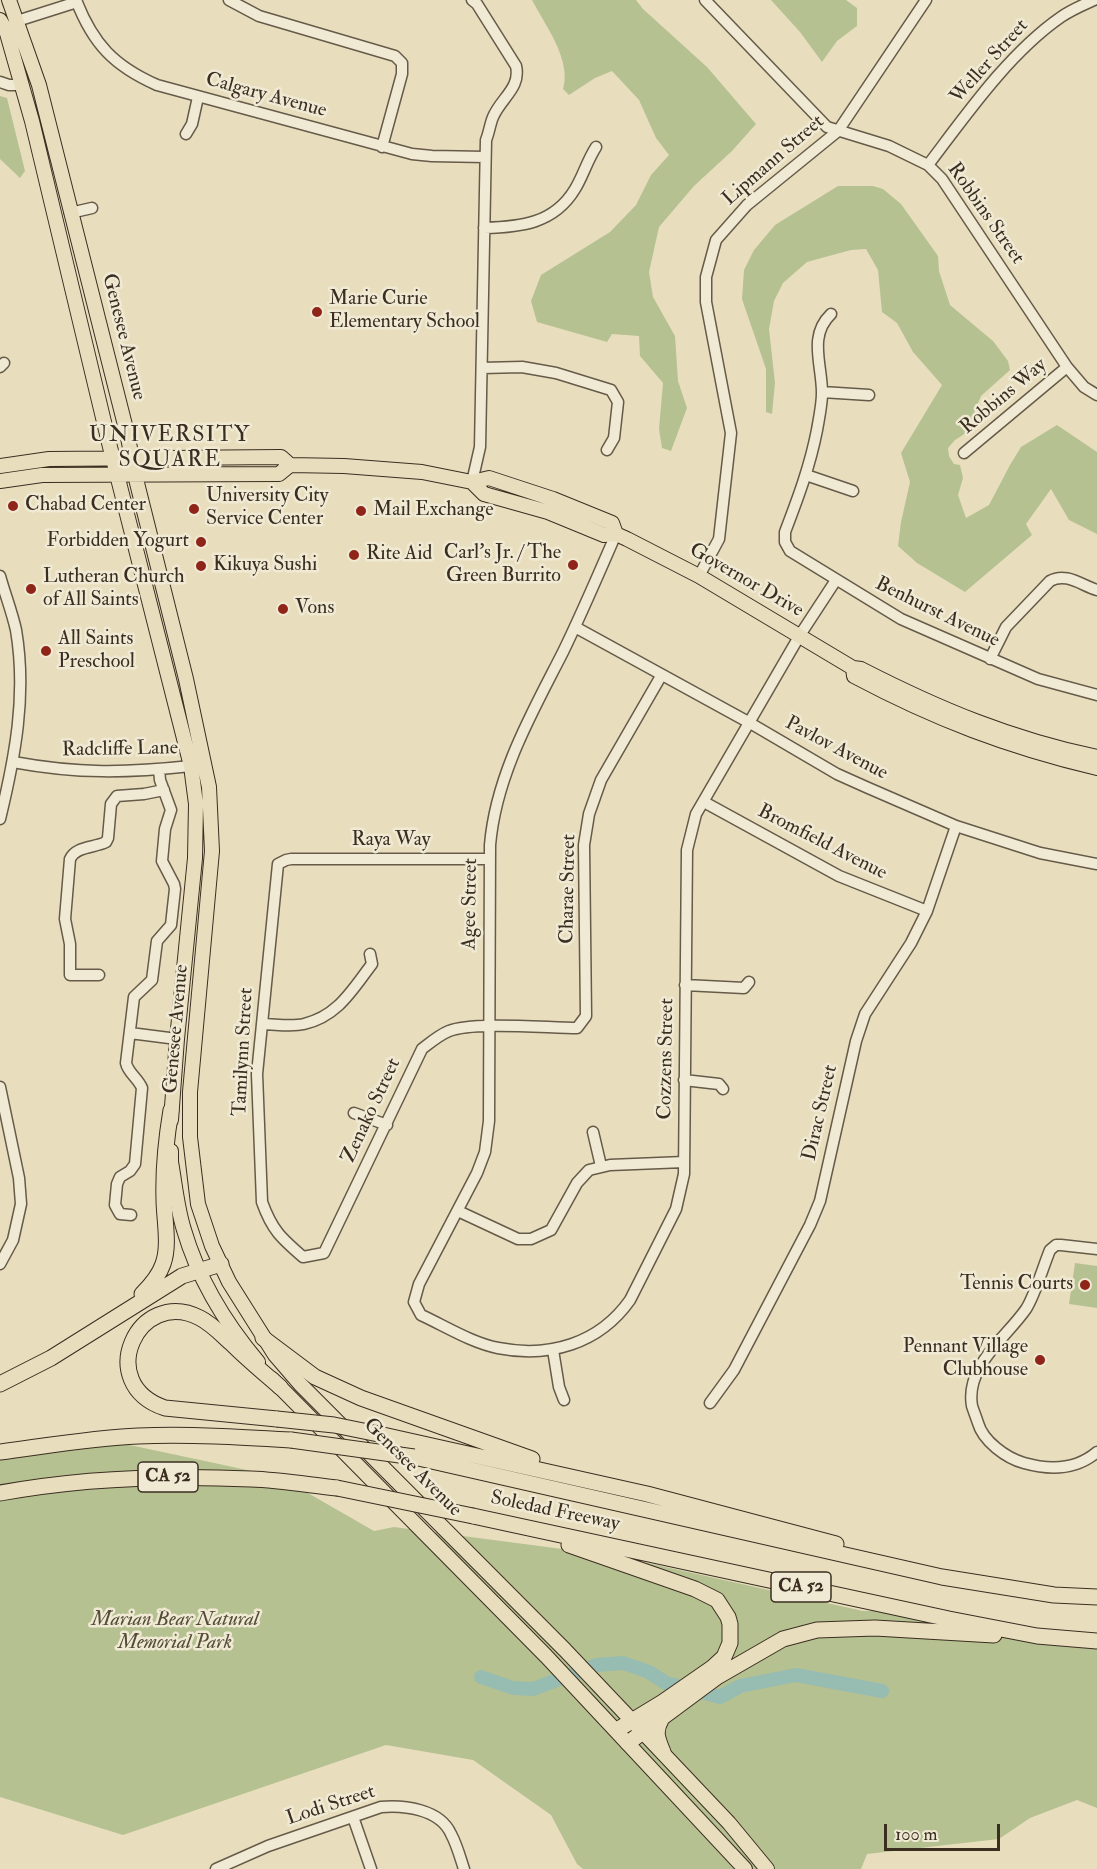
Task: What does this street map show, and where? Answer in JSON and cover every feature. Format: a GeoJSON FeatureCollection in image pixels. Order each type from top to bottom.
{"type":"FeatureCollection","features":[{"type":"Feature","properties":{"kind":"highway"},"geometry":{"type":"LineString","coordinates":[[126,1310],[153,1283],[164,1262],[166,1247],[164,1151],[171,1110]]}},
{"type":"Feature","properties":{"kind":"highway"},"geometry":{"type":"LineString","coordinates":[[0,1384],[51,1358],[182,1276],[221,1264]]}},
{"type":"Feature","properties":{"kind":"highway"},"geometry":{"type":"LineString","coordinates":[[280,1388],[215,1328],[199,1317],[179,1312],[159,1314],[147,1322],[135,1335],[128,1351],[131,1379],[151,1403],[176,1409],[334,1425],[647,1494]]}},
{"type":"Feature","properties":{"kind":"highway"},"geometry":{"type":"LineString","coordinates":[[263,1338],[315,1377],[362,1398],[531,1458],[647,1494],[834,1544],[942,1577]]}},
{"type":"Feature","properties":{"kind":"highway","name":"Soledad Freeway"},"geometry":{"type":"LineString","coordinates":[[0,1452],[137,1436],[207,1435],[291,1440],[414,1457],[942,1577],[1054,1595],[1097,1597]]}},
{"type":"Feature","properties":{"kind":"highway","name":"Soledad Freeway"},"geometry":{"type":"LineString","coordinates":[[0,1493],[80,1482],[157,1477],[252,1479],[337,1488],[949,1619],[1037,1635],[1097,1641]]}},
{"type":"Feature","properties":{"kind":"highway"},"geometry":{"type":"LineString","coordinates":[[506,1523],[696,1589],[717,1600],[728,1617],[730,1643],[724,1657],[643,1732],[628,1743]]}},
{"type":"Feature","properties":{"kind":"highway"},"geometry":{"type":"LineString","coordinates":[[617,1730],[632,1720],[664,1712],[717,1677],[783,1639],[817,1630],[874,1628],[969,1635],[1037,1635]]}},
{"type":"Feature","properties":{"kind":"highway"},"geometry":{"type":"LineString","coordinates":[[663,1752],[656,1730],[664,1712]]}},
{"type":"Feature","properties":{"kind":"main road","name":"Genesee Avenue"},"geometry":{"type":"LineString","coordinates":[[9,0],[39,85],[121,408],[135,475],[186,679],[209,787],[213,851],[190,1092],[190,1137],[198,1204],[213,1246],[230,1282],[263,1338],[300,1384],[565,1650],[729,1822],[767,1869]]}},
{"type":"Feature","properties":{"kind":"main road","name":"Genesee Avenue"},"geometry":{"type":"LineString","coordinates":[[0,20],[6,30],[22,85],[191,766],[196,804],[195,858],[171,1110],[171,1162],[183,1228],[200,1270],[224,1317],[280,1388],[546,1656],[746,1869]]}},
{"type":"Feature","properties":{"kind":"main road","name":"Governor Drive"},"geometry":{"type":"LineString","coordinates":[[0,466],[49,459],[281,458],[290,465],[369,467],[422,472],[472,482],[484,494],[548,512],[604,535],[616,534],[699,576],[853,668],[861,669],[941,708],[1039,744],[1097,757]]}},
{"type":"Feature","properties":{"kind":"main road","name":"Governor Drive"},"geometry":{"type":"LineString","coordinates":[[0,481],[42,475],[279,474],[290,465]]}},
{"type":"Feature","properties":{"kind":"main road","name":"Governor Drive"},"geometry":{"type":"LineString","coordinates":[[853,668],[854,676],[937,717],[1037,753],[1097,768]]}},
{"type":"Feature","properties":{"kind":"main road"},"geometry":{"type":"LineString","coordinates":[[177,1039],[195,1043]]}},
{"type":"Feature","properties":{"kind":"street"},"geometry":{"type":"LineString","coordinates":[[229,0],[259,16],[395,56],[402,63],[402,74],[382,147]]}},
{"type":"Feature","properties":{"kind":"street"},"geometry":{"type":"LineString","coordinates":[[472,0],[477,4],[516,66],[518,75],[516,84],[493,117],[486,140],[480,447],[472,482]]}},
{"type":"Feature","properties":{"kind":"street","name":"Robbins Street"},"geometry":{"type":"LineString","coordinates":[[705,0],[827,127],[889,146],[928,165],[942,179],[1066,368],[1084,387],[1097,395]]}},
{"type":"Feature","properties":{"kind":"street","name":"Lipmann Street"},"geometry":{"type":"LineString","coordinates":[[699,576],[719,539],[722,466],[731,433],[706,302],[706,277],[716,240],[747,204],[838,131],[926,0]]}},
{"type":"Feature","properties":{"kind":"street","name":"Weller Street"},"geometry":{"type":"LineString","coordinates":[[928,165],[986,88],[1043,30],[1063,15],[1094,0]]}},
{"type":"Feature","properties":{"kind":"street"},"geometry":{"type":"LineString","coordinates":[[17,21],[76,1]]}},
{"type":"Feature","properties":{"kind":"street","name":"Calgary Avenue"},"geometry":{"type":"LineString","coordinates":[[76,1],[87,27],[114,61],[136,76],[157,85],[382,147],[432,156],[485,157]]}},
{"type":"Feature","properties":{"kind":"street"},"geometry":{"type":"LineString","coordinates":[[0,82],[22,85]]}},
{"type":"Feature","properties":{"kind":"street"},"geometry":{"type":"LineString","coordinates":[[186,134],[192,124],[198,97]]}},
{"type":"Feature","properties":{"kind":"street"},"geometry":{"type":"LineString","coordinates":[[484,228],[532,224],[547,217],[574,190],[588,158],[596,147]]}},
{"type":"Feature","properties":{"kind":"street"},"geometry":{"type":"LineString","coordinates":[[70,213],[92,208]]}},
{"type":"Feature","properties":{"kind":"street"},"geometry":{"type":"LineString","coordinates":[[831,314],[822,322],[817,336],[821,405],[806,476],[854,491]]}},
{"type":"Feature","properties":{"kind":"street"},"geometry":{"type":"LineString","coordinates":[[482,368],[522,367],[556,373],[611,390],[618,402],[614,438],[607,450]]}},
{"type":"Feature","properties":{"kind":"street","name":"Robbins Way"},"geometry":{"type":"LineString","coordinates":[[964,453],[1066,368]]}},
{"type":"Feature","properties":{"kind":"street"},"geometry":{"type":"LineString","coordinates":[[822,392],[869,395]]}},
{"type":"Feature","properties":{"kind":"street","name":"Benhurst Avenue"},"geometry":{"type":"LineString","coordinates":[[806,476],[785,532],[785,542],[790,551],[901,619],[1038,678],[1097,695]]}},
{"type":"Feature","properties":{"kind":"street","name":"Agee Street"},"geometry":{"type":"LineString","coordinates":[[419,1284],[485,1152],[489,1121],[491,825],[496,803],[516,748],[575,627],[616,534]]}},
{"type":"Feature","properties":{"kind":"street"},"geometry":{"type":"LineString","coordinates":[[0,576],[15,629],[20,680],[20,713],[13,762],[0,819]]}},
{"type":"Feature","properties":{"kind":"street"},"geometry":{"type":"LineString","coordinates":[[990,659],[1006,627],[1050,580],[1065,577],[1097,590]]}},
{"type":"Feature","properties":{"kind":"street","name":"Cozzens Street"},"geometry":{"type":"LineString","coordinates":[[419,1284],[414,1302],[421,1315],[498,1348],[553,1350],[579,1342],[600,1330],[630,1300],[676,1209],[684,1174],[687,850],[696,814],[800,635],[836,580]]}},
{"type":"Feature","properties":{"kind":"street","name":"Pavlov Avenue"},"geometry":{"type":"LineString","coordinates":[[575,627],[750,723],[837,774],[956,826],[1040,853],[1097,864]]}},
{"type":"Feature","properties":{"kind":"street","name":"Charae Street"},"geometry":{"type":"LineString","coordinates":[[488,1026],[577,1028],[586,1016],[584,845],[589,814],[602,780],[661,676]]}},
{"type":"Feature","properties":{"kind":"street","name":"Radcliffe Lane"},"geometry":{"type":"LineString","coordinates":[[13,762],[86,772],[191,766]]}},
{"type":"Feature","properties":{"kind":"street"},"geometry":{"type":"LineString","coordinates":[[131,1215],[120,1214],[115,1205],[120,1177],[130,1171],[135,1164],[142,1088],[128,1070],[126,1062],[134,997],[152,980],[157,941],[171,925],[174,884],[162,861],[165,829],[171,810],[159,769]]}},
{"type":"Feature","properties":{"kind":"street"},"geometry":{"type":"LineString","coordinates":[[99,975],[70,975],[70,944],[65,919],[70,859],[78,850],[106,842],[111,804],[117,796],[164,790]]}},
{"type":"Feature","properties":{"kind":"street","name":"Bromfield Avenue"},"geometry":{"type":"LineString","coordinates":[[704,802],[839,876],[927,911]]}},
{"type":"Feature","properties":{"kind":"street","name":"Dirac Street"},"geometry":{"type":"LineString","coordinates":[[710,1403],[734,1370],[810,1225],[820,1201],[856,1041],[865,1014],[911,943],[927,911],[956,826]]}},
{"type":"Feature","properties":{"kind":"street","name":"Raya Way"},"geometry":{"type":"LineString","coordinates":[[291,859],[490,859]]}},
{"type":"Feature","properties":{"kind":"street","name":"Tamilynn Street"},"geometry":{"type":"LineString","coordinates":[[291,859],[278,864],[276,869],[257,1074],[262,1202],[267,1217],[279,1237],[303,1257],[324,1253]]}},
{"type":"Feature","properties":{"kind":"street"},"geometry":{"type":"LineString","coordinates":[[262,1023],[302,1024],[328,1015],[338,1008],[372,964],[370,954]]}},
{"type":"Feature","properties":{"kind":"street"},"geometry":{"type":"LineString","coordinates":[[685,985],[744,988],[749,982]]}},
{"type":"Feature","properties":{"kind":"street","name":"Zenako Street"},"geometry":{"type":"LineString","coordinates":[[324,1253],[422,1049],[435,1038],[451,1030],[488,1026]]}},
{"type":"Feature","properties":{"kind":"street"},"geometry":{"type":"LineString","coordinates":[[130,1033],[177,1039]]}},
{"type":"Feature","properties":{"kind":"street"},"geometry":{"type":"LineString","coordinates":[[684,1080],[719,1084],[723,1089]]}},
{"type":"Feature","properties":{"kind":"street"},"geometry":{"type":"LineString","coordinates":[[0,1087],[19,1178],[21,1204],[13,1240],[0,1264]]}},
{"type":"Feature","properties":{"kind":"street"},"geometry":{"type":"LineString","coordinates":[[354,1113],[387,1125]]}},
{"type":"Feature","properties":{"kind":"street"},"geometry":{"type":"LineString","coordinates":[[593,1132],[602,1166]]}},
{"type":"Feature","properties":{"kind":"street"},"geometry":{"type":"LineString","coordinates":[[458,1210],[518,1239],[531,1239],[551,1230],[577,1183],[589,1170],[602,1166],[684,1162]]}},
{"type":"Feature","properties":{"kind":"street"},"geometry":{"type":"LineString","coordinates":[[1097,1249],[1056,1245],[1050,1250],[1028,1307],[986,1358],[973,1382],[972,1404],[980,1433],[999,1450],[1018,1462],[1039,1467],[1073,1466],[1097,1452]]}},
{"type":"Feature","properties":{"kind":"street"},"geometry":{"type":"LineString","coordinates":[[553,1350],[559,1387],[564,1400]]}},
{"type":"Feature","properties":{"kind":"street","name":"Lodi Street"},"geometry":{"type":"LineString","coordinates":[[216,1869],[268,1846],[381,1807],[393,1806],[411,1807],[437,1818],[451,1831],[464,1869]]}},
{"type":"Feature","properties":{"kind":"street"},"geometry":{"type":"LineString","coordinates":[[353,1817],[371,1869]]}},
{"type":"Feature","properties":{"kind":"green space"},"geometry":{"type":"Polygon","coordinates":[[[532,0],[636,0],[707,67],[756,124],[732,151],[694,186],[659,227],[649,272],[653,297],[675,336],[678,381],[687,408],[671,451],[662,448],[659,429],[663,383],[640,356],[639,336],[612,334],[607,342],[537,322],[531,301],[541,275],[610,232],[636,205],[651,175],[669,155],[656,138],[639,100],[612,71],[595,78],[569,95],[563,89],[565,78],[561,55],[532,0]]]}},
{"type":"Feature","properties":{"kind":"green space"},"geometry":{"type":"Polygon","coordinates":[[[771,0],[846,0],[857,8],[857,26],[837,41],[822,62],[800,32],[771,0]]]}},
{"type":"Feature","properties":{"kind":"green space"},"geometry":{"type":"Polygon","coordinates":[[[0,96],[7,98],[25,171],[20,178],[0,159],[0,96]]]}},
{"type":"Feature","properties":{"kind":"green space"},"geometry":{"type":"Polygon","coordinates":[[[838,186],[873,186],[883,189],[901,204],[938,256],[939,271],[950,305],[993,341],[1008,361],[1010,370],[981,396],[966,433],[948,448],[949,456],[954,464],[960,465],[963,478],[958,495],[966,518],[989,505],[1021,447],[1057,425],[1097,452],[1097,534],[1069,520],[1051,489],[1026,524],[1032,535],[965,592],[917,563],[898,546],[910,482],[901,453],[942,385],[913,352],[897,323],[882,312],[878,270],[866,249],[851,250],[807,262],[783,283],[774,301],[769,329],[775,383],[772,414],[766,412],[766,369],[742,299],[744,270],[754,250],[775,225],[838,186]]]}},
{"type":"Feature","properties":{"kind":"green space","name":"Tennis Courts"},"geometry":{"type":"Polygon","coordinates":[[[1075,1263],[1097,1266],[1097,1308],[1069,1304],[1075,1263]]]}},
{"type":"Feature","properties":{"kind":"green space","name":"Marian Bear Natural Memorial Park"},"geometry":{"type":"Polygon","coordinates":[[[78,1434],[280,1477],[374,1531],[394,1527],[616,1556],[863,1611],[931,1610],[1051,1631],[1097,1635],[1097,1808],[1077,1800],[1030,1818],[999,1839],[867,1854],[861,1869],[583,1869],[577,1864],[551,1815],[473,1760],[386,1745],[123,1835],[0,1797],[0,1444],[78,1434]]]}},
{"type":"Feature","properties":{"kind":"waterway"},"geometry":{"type":"LineString","coordinates":[[481,1677],[513,1688],[533,1689],[597,1665],[623,1663],[649,1672],[666,1683],[720,1697],[740,1686],[796,1675],[882,1691]]}},
{"type":"Feature","properties":{"kind":"place","name":"Marie Curie Elementary School"},"geometry":{"type":"Point","coordinates":[317,312]}},
{"type":"Feature","properties":{"kind":"place","name":"Chabad Center"},"geometry":{"type":"Point","coordinates":[13,506]}},
{"type":"Feature","properties":{"kind":"place","name":"University City Service Center"},"geometry":{"type":"Point","coordinates":[194,509]}},
{"type":"Feature","properties":{"kind":"place","name":"Mail Exchange"},"geometry":{"type":"Point","coordinates":[361,511]}},
{"type":"Feature","properties":{"kind":"place","name":"Forbidden Yogurt"},"geometry":{"type":"Point","coordinates":[201,542]}},
{"type":"Feature","properties":{"kind":"place","name":"Rite Aid"},"geometry":{"type":"Point","coordinates":[354,555]}},
{"type":"Feature","properties":{"kind":"place","name":"Carl's Jr. / The Green Burrito"},"geometry":{"type":"Point","coordinates":[573,565]}},
{"type":"Feature","properties":{"kind":"place","name":"Kikuya Sushi"},"geometry":{"type":"Point","coordinates":[201,566]}},
{"type":"Feature","properties":{"kind":"place","name":"Lutheran Church of All Saints"},"geometry":{"type":"Point","coordinates":[31,589]}},
{"type":"Feature","properties":{"kind":"place","name":"Vons"},"geometry":{"type":"Point","coordinates":[283,609]}},
{"type":"Feature","properties":{"kind":"place","name":"All Saints Preschool"},"geometry":{"type":"Point","coordinates":[46,651]}},
{"type":"Feature","properties":{"kind":"place","name":"Tennis Courts"},"geometry":{"type":"Point","coordinates":[1085,1285]}},
{"type":"Feature","properties":{"kind":"place","name":"Pennant Village Clubhouse"},"geometry":{"type":"Point","coordinates":[1040,1360]}},
{"type":"Feature","properties":{"kind":"district","name":"UNIVERSITY SQUARE"},"geometry":{"type":"Point","coordinates":[170,449]}}]}
